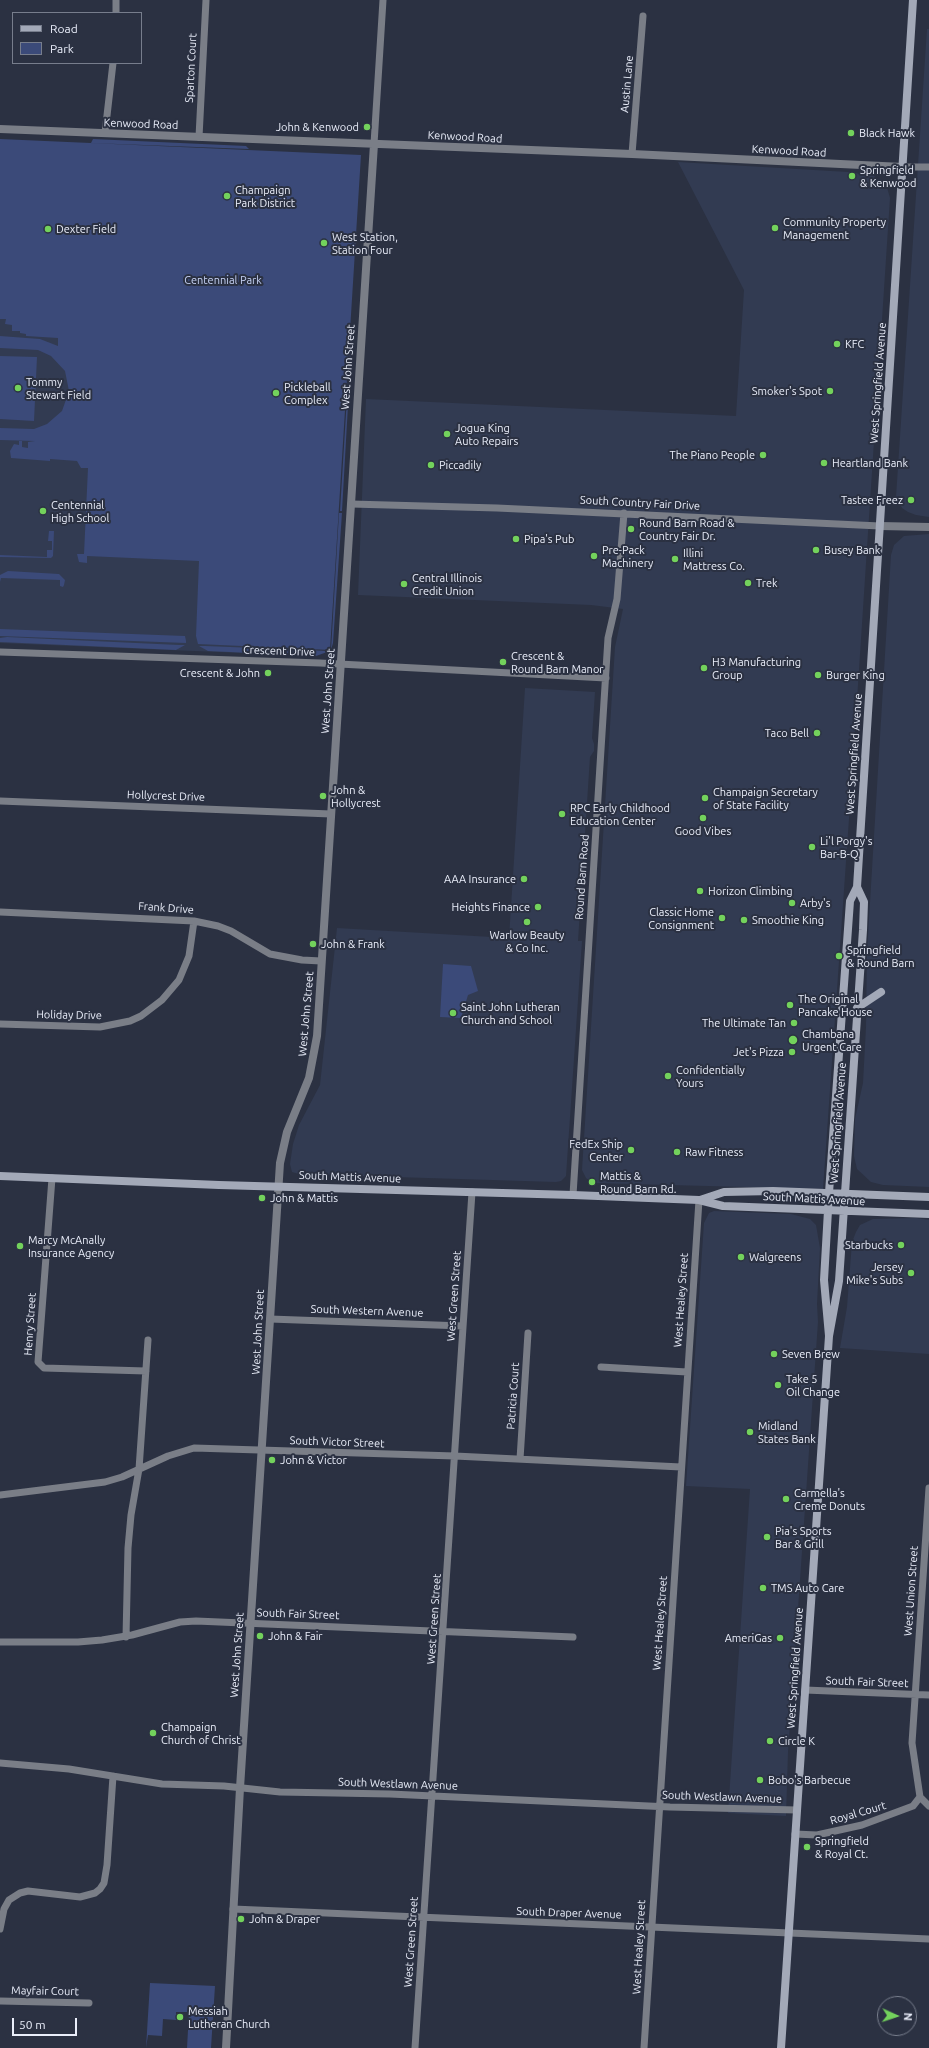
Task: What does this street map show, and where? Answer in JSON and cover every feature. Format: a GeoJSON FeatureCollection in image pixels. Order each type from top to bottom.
{"type":"FeatureCollection","features":[{"type":"Feature","properties":{"kind":"main road","name":"West Springfield Avenue"},"geometry":{"type":"LineString","coordinates":[[829,1336],[824,1280],[829,1193],[849,908],[850,901],[857,887],[913,0]]}},
{"type":"Feature","properties":{"kind":"main road","name":"West Springfield Avenue"},"geometry":{"type":"LineString","coordinates":[[781,2048],[829,1336],[839,1281],[844,1212],[864,902],[857,887]]}},
{"type":"Feature","properties":{"kind":"main road"},"geometry":{"type":"LineString","coordinates":[[857,1008],[881,992]]}},
{"type":"Feature","properties":{"kind":"main road","name":"South Mattis Avenue"},"geometry":{"type":"LineString","coordinates":[[0,1176],[279,1186],[573,1194],[699,1200],[723,1206],[844,1212],[929,1214]]}},
{"type":"Feature","properties":{"kind":"main road","name":"South Mattis Avenue"},"geometry":{"type":"LineString","coordinates":[[699,1200],[724,1192],[829,1193],[929,1197]]}},
{"type":"Feature","properties":{"kind":"street"},"geometry":{"type":"LineString","coordinates":[[116,0],[116,12]]}},
{"type":"Feature","properties":{"kind":"street","name":"Sparton Court"},"geometry":{"type":"LineString","coordinates":[[199,137],[206,0]]}},
{"type":"Feature","properties":{"kind":"street","name":"West John Street"},"geometry":{"type":"LineString","coordinates":[[226,2048],[250,1623],[279,1186],[283,1146],[309,1078],[314,1059],[322,961],[383,0]]}},
{"type":"Feature","properties":{"kind":"street","name":"Austin Lane"},"geometry":{"type":"LineString","coordinates":[[632,154],[643,16]]}},
{"type":"Feature","properties":{"kind":"street"},"geometry":{"type":"LineString","coordinates":[[105,133],[112,64]]}},
{"type":"Feature","properties":{"kind":"street","name":"Kenwood Road"},"geometry":{"type":"LineString","coordinates":[[0,129],[929,167]]}},
{"type":"Feature","properties":{"kind":"street","name":"South Country Fair Drive"},"geometry":{"type":"LineString","coordinates":[[351,504],[624,513],[880,526],[929,527]]}},
{"type":"Feature","properties":{"kind":"street","name":"Round Barn Road"},"geometry":{"type":"LineString","coordinates":[[573,1194],[608,638],[618,592],[624,513]]}},
{"type":"Feature","properties":{"kind":"street","name":"Crescent Drive"},"geometry":{"type":"LineString","coordinates":[[0,652],[340,665],[606,678]]}},
{"type":"Feature","properties":{"kind":"street","name":"Hollycrest Drive"},"geometry":{"type":"LineString","coordinates":[[0,801],[331,814]]}},
{"type":"Feature","properties":{"kind":"street","name":"Frank Drive"},"geometry":{"type":"LineString","coordinates":[[0,912],[194,921],[218,926],[270,954],[289,958],[322,961]]}},
{"type":"Feature","properties":{"kind":"street","name":"Holiday Drive"},"geometry":{"type":"LineString","coordinates":[[0,1024],[100,1028],[130,1021],[141,1016],[162,1000],[179,980],[189,956],[194,921]]}},
{"type":"Feature","properties":{"kind":"street","name":"Henry Street"},"geometry":{"type":"LineString","coordinates":[[52,1178],[38,1362],[44,1368],[146,1371]]}},
{"type":"Feature","properties":{"kind":"street","name":"West Green Street"},"geometry":{"type":"LineString","coordinates":[[415,2048],[444,1632],[472,1192]]}},
{"type":"Feature","properties":{"kind":"street","name":"West Healey Street"},"geometry":{"type":"LineString","coordinates":[[644,2048],[699,1200]]}},
{"type":"Feature","properties":{"kind":"street","name":"South Western Avenue"},"geometry":{"type":"LineString","coordinates":[[270,1319],[463,1326]]}},
{"type":"Feature","properties":{"kind":"street","name":"Patricia Court"},"geometry":{"type":"LineString","coordinates":[[520,1459],[528,1333]]}},
{"type":"Feature","properties":{"kind":"street"},"geometry":{"type":"LineString","coordinates":[[126,1637],[128,1548],[131,1515],[139,1469],[148,1340]]}},
{"type":"Feature","properties":{"kind":"street"},"geometry":{"type":"LineString","coordinates":[[601,1367],[687,1372]]}},
{"type":"Feature","properties":{"kind":"street","name":"South Victor Street"},"geometry":{"type":"LineString","coordinates":[[0,1495],[105,1482],[122,1477],[168,1456],[194,1448],[455,1456],[681,1467]]}},
{"type":"Feature","properties":{"kind":"street","name":"West Union Street"},"geometry":{"type":"LineString","coordinates":[[914,1695],[929,1488]]}},
{"type":"Feature","properties":{"kind":"street","name":"South Fair Street"},"geometry":{"type":"LineString","coordinates":[[0,1642],[78,1642],[126,1637],[180,1622],[250,1623],[573,1637]]}},
{"type":"Feature","properties":{"kind":"street","name":"South Fair Street"},"geometry":{"type":"LineString","coordinates":[[805,1690],[929,1695]]}},
{"type":"Feature","properties":{"kind":"street"},"geometry":{"type":"LineString","coordinates":[[914,1695],[912,1743],[921,1792],[920,1797],[929,1806]]}},
{"type":"Feature","properties":{"kind":"street","name":"South Westlawn Avenue"},"geometry":{"type":"LineString","coordinates":[[0,1763],[69,1768],[162,1784],[240,1788],[280,1792],[433,1796],[659,1806],[797,1810]]}},
{"type":"Feature","properties":{"kind":"street"},"geometry":{"type":"LineString","coordinates":[[0,1929],[4,1909],[9,1900],[20,1893],[28,1891],[80,1897],[95,1893],[100,1889],[104,1883],[107,1865],[113,1776]]}},
{"type":"Feature","properties":{"kind":"street","name":"Royal Court"},"geometry":{"type":"LineString","coordinates":[[795,1834],[817,1835],[862,1825],[913,1806],[920,1797]]}},
{"type":"Feature","properties":{"kind":"street","name":"South Draper Avenue"},"geometry":{"type":"LineString","coordinates":[[233,1909],[929,1939]]}},
{"type":"Feature","properties":{"kind":"street","name":"Mayfair Court"},"geometry":{"type":"LineString","coordinates":[[0,2001],[89,2003]]}},
{"type":"Feature","properties":{"kind":"shaded area"},"geometry":{"type":"Polygon","coordinates":[[[927,29],[929,29],[929,517],[908,512],[902,508],[896,497],[927,29]]]}},
{"type":"Feature","properties":{"kind":"shaded area"},"geometry":{"type":"Polygon","coordinates":[[[678,162],[848,172],[874,176],[886,184],[890,198],[823,1189],[593,1183],[586,1178],[582,1170],[615,647],[623,609],[591,605],[358,595],[366,399],[736,416],[744,290],[678,162]]]}},
{"type":"Feature","properties":{"kind":"shaded area","name":"Centennial High School"},"geometry":{"type":"Polygon","coordinates":[[[0,302],[96,306],[88,468],[322,561],[316,656],[0,643],[0,302]]]}},
{"type":"Feature","properties":{"kind":"shaded area"},"geometry":{"type":"Polygon","coordinates":[[[929,534],[929,1187],[883,1185],[871,1182],[857,1169],[854,1156],[855,1119],[863,1083],[866,1027],[867,952],[891,555],[894,545],[904,536],[929,534]]]}},
{"type":"Feature","properties":{"kind":"shaded area","name":"Saint John Lutheran Church and School"},"geometry":{"type":"Polygon","coordinates":[[[525,688],[595,692],[592,738],[594,751],[590,757],[578,941],[582,941],[566,1176],[561,1181],[556,1182],[299,1174],[292,1172],[290,1164],[293,1144],[299,1125],[320,1085],[337,928],[509,938],[525,688]]]}},
{"type":"Feature","properties":{"kind":"shaded area"},"geometry":{"type":"Polygon","coordinates":[[[714,1211],[791,1214],[810,1219],[816,1225],[820,1248],[817,1304],[818,1322],[788,1752],[786,1816],[728,1813],[750,1489],[686,1486],[704,1223],[709,1213],[714,1211]]]}},
{"type":"Feature","properties":{"kind":"shaded area"},"geometry":{"type":"Polygon","coordinates":[[[916,1218],[929,1220],[929,1354],[840,1348],[847,1307],[852,1242],[860,1225],[873,1219],[916,1218]]]}},
{"type":"Feature","properties":{"kind":"green space","name":"Centennial Park"},"geometry":{"type":"Polygon","coordinates":[[[0,139],[361,155],[330,650],[198,644],[196,636],[199,561],[87,556],[87,563],[79,562],[77,554],[84,554],[88,468],[81,468],[77,461],[50,459],[50,461],[11,458],[10,451],[14,444],[19,445],[19,441],[22,441],[22,447],[28,448],[28,442],[35,441],[0,440],[0,428],[34,429],[47,424],[62,411],[69,391],[65,371],[51,356],[38,350],[0,348],[0,336],[40,339],[58,346],[58,338],[26,336],[26,334],[20,333],[20,331],[12,331],[12,325],[5,324],[6,319],[0,319],[0,139]]]}},
{"type":"Feature","properties":{"kind":"green space"},"geometry":{"type":"Polygon","coordinates":[[[93,139],[246,146],[249,149],[91,143],[93,139]]]}},
{"type":"Feature","properties":{"kind":"green space"},"geometry":{"type":"Polygon","coordinates":[[[351,332],[342,511],[340,511],[351,332]]]}},
{"type":"Feature","properties":{"kind":"green space","name":"Tommy Stewart Field"},"geometry":{"type":"Polygon","coordinates":[[[0,356],[37,357],[34,421],[0,419],[0,356]]]}},
{"type":"Feature","properties":{"kind":"green space"},"geometry":{"type":"Polygon","coordinates":[[[339,513],[342,513],[333,643],[331,650],[339,513]]]}},
{"type":"Feature","properties":{"kind":"green space"},"geometry":{"type":"Polygon","coordinates":[[[49,531],[54,531],[53,556],[51,558],[0,557],[0,555],[47,557],[47,550],[52,550],[52,541],[48,541],[49,531]]]}},
{"type":"Feature","properties":{"kind":"green space"},"geometry":{"type":"Polygon","coordinates":[[[8,571],[59,574],[65,580],[64,585],[63,587],[60,586],[60,580],[1,578],[0,582],[0,575],[8,571]]]}},
{"type":"Feature","properties":{"kind":"green space"},"geometry":{"type":"Polygon","coordinates":[[[0,629],[185,636],[186,643],[0,636],[0,629]]]}},
{"type":"Feature","properties":{"kind":"green space"},"geometry":{"type":"Polygon","coordinates":[[[7,637],[185,645],[176,650],[0,642],[0,638],[7,637]]]}},
{"type":"Feature","properties":{"kind":"green space"},"geometry":{"type":"Polygon","coordinates":[[[199,646],[330,651],[316,656],[208,651],[199,646]]]}},
{"type":"Feature","properties":{"kind":"green space"},"geometry":{"type":"Polygon","coordinates":[[[443,964],[471,966],[478,991],[468,995],[461,1018],[440,1017],[443,964]]]}},
{"type":"Feature","properties":{"kind":"green space","name":"Messiah Lutheran Church"},"geometry":{"type":"Polygon","coordinates":[[[150,1983],[215,1986],[211,2048],[187,2048],[189,2012],[176,2012],[176,2020],[163,2019],[162,2036],[148,2035],[146,2048],[150,1983]]]}},
{"type":"Feature","properties":{"kind":"place","name":"John & Kenwood"},"geometry":{"type":"Point","coordinates":[367,127]}},
{"type":"Feature","properties":{"kind":"place","name":"Black Hawk"},"geometry":{"type":"Point","coordinates":[851,133]}},
{"type":"Feature","properties":{"kind":"place","name":"Springfield & Kenwood"},"geometry":{"type":"Point","coordinates":[852,176]}},
{"type":"Feature","properties":{"kind":"place","name":"Champaign Park District"},"geometry":{"type":"Point","coordinates":[227,196]}},
{"type":"Feature","properties":{"kind":"place","name":"Community Property Management"},"geometry":{"type":"Point","coordinates":[775,228]}},
{"type":"Feature","properties":{"kind":"place","name":"Dexter Field"},"geometry":{"type":"Point","coordinates":[48,229]}},
{"type":"Feature","properties":{"kind":"place","name":"West Station, Station Four"},"geometry":{"type":"Point","coordinates":[324,243]}},
{"type":"Feature","properties":{"kind":"place","name":"KFC"},"geometry":{"type":"Point","coordinates":[837,344]}},
{"type":"Feature","properties":{"kind":"place","name":"Tommy Stewart Field"},"geometry":{"type":"Point","coordinates":[18,388]}},
{"type":"Feature","properties":{"kind":"place","name":"Smoker's Spot"},"geometry":{"type":"Point","coordinates":[830,391]}},
{"type":"Feature","properties":{"kind":"place","name":"Pickleball Complex"},"geometry":{"type":"Point","coordinates":[276,393]}},
{"type":"Feature","properties":{"kind":"place","name":"Jogua King Auto Repairs"},"geometry":{"type":"Point","coordinates":[447,434]}},
{"type":"Feature","properties":{"kind":"place","name":"The Piano People"},"geometry":{"type":"Point","coordinates":[763,455]}},
{"type":"Feature","properties":{"kind":"place","name":"Heartland Bank"},"geometry":{"type":"Point","coordinates":[824,463]}},
{"type":"Feature","properties":{"kind":"place","name":"Piccadily"},"geometry":{"type":"Point","coordinates":[431,465]}},
{"type":"Feature","properties":{"kind":"place","name":"Tastee Freez"},"geometry":{"type":"Point","coordinates":[911,500]}},
{"type":"Feature","properties":{"kind":"place","name":"Centennial High School"},"geometry":{"type":"Point","coordinates":[43,511]}},
{"type":"Feature","properties":{"kind":"place","name":"Round Barn Road & Country Fair Dr."},"geometry":{"type":"Point","coordinates":[631,529]}},
{"type":"Feature","properties":{"kind":"place","name":"Pipa's Pub"},"geometry":{"type":"Point","coordinates":[516,539]}},
{"type":"Feature","properties":{"kind":"place","name":"Busey Bank"},"geometry":{"type":"Point","coordinates":[816,550]}},
{"type":"Feature","properties":{"kind":"place","name":"Pre-Pack Machinery"},"geometry":{"type":"Point","coordinates":[594,556]}},
{"type":"Feature","properties":{"kind":"place","name":"Illini Mattress Co."},"geometry":{"type":"Point","coordinates":[675,559]}},
{"type":"Feature","properties":{"kind":"place","name":"Trek"},"geometry":{"type":"Point","coordinates":[748,583]}},
{"type":"Feature","properties":{"kind":"place","name":"Central Illinois Credit Union"},"geometry":{"type":"Point","coordinates":[404,584]}},
{"type":"Feature","properties":{"kind":"place","name":"Crescent & Round Barn Manor"},"geometry":{"type":"Point","coordinates":[503,662]}},
{"type":"Feature","properties":{"kind":"place","name":"H3 Manufacturing Group"},"geometry":{"type":"Point","coordinates":[704,668]}},
{"type":"Feature","properties":{"kind":"place","name":"Crescent & John"},"geometry":{"type":"Point","coordinates":[268,673]}},
{"type":"Feature","properties":{"kind":"place","name":"Burger King"},"geometry":{"type":"Point","coordinates":[818,675]}},
{"type":"Feature","properties":{"kind":"place","name":"Taco Bell"},"geometry":{"type":"Point","coordinates":[817,733]}},
{"type":"Feature","properties":{"kind":"place","name":"John & Hollycrest"},"geometry":{"type":"Point","coordinates":[323,796]}},
{"type":"Feature","properties":{"kind":"place","name":"Champaign Secretary of State Facility"},"geometry":{"type":"Point","coordinates":[705,798]}},
{"type":"Feature","properties":{"kind":"place","name":"RPC Early Childhood Education Center"},"geometry":{"type":"Point","coordinates":[562,814]}},
{"type":"Feature","properties":{"kind":"place","name":"Good Vibes"},"geometry":{"type":"Point","coordinates":[703,818]}},
{"type":"Feature","properties":{"kind":"place","name":"Li'l Porgy's Bar-B-Q"},"geometry":{"type":"Point","coordinates":[812,847]}},
{"type":"Feature","properties":{"kind":"place","name":"AAA Insurance"},"geometry":{"type":"Point","coordinates":[524,879]}},
{"type":"Feature","properties":{"kind":"place","name":"Horizon Climbing"},"geometry":{"type":"Point","coordinates":[700,891]}},
{"type":"Feature","properties":{"kind":"place","name":"Arby's"},"geometry":{"type":"Point","coordinates":[792,903]}},
{"type":"Feature","properties":{"kind":"place","name":"Heights Finance"},"geometry":{"type":"Point","coordinates":[538,907]}},
{"type":"Feature","properties":{"kind":"place","name":"Classic Home Consignment"},"geometry":{"type":"Point","coordinates":[722,918]}},
{"type":"Feature","properties":{"kind":"place","name":"Smoothie King"},"geometry":{"type":"Point","coordinates":[744,920]}},
{"type":"Feature","properties":{"kind":"place","name":"Warlow Beauty & Co Inc."},"geometry":{"type":"Point","coordinates":[527,922]}},
{"type":"Feature","properties":{"kind":"place","name":"John & Frank"},"geometry":{"type":"Point","coordinates":[313,944]}},
{"type":"Feature","properties":{"kind":"place","name":"Springfield & Round Barn"},"geometry":{"type":"Point","coordinates":[839,956]}},
{"type":"Feature","properties":{"kind":"place","name":"The Original Pancake House"},"geometry":{"type":"Point","coordinates":[790,1005]}},
{"type":"Feature","properties":{"kind":"place","name":"Saint John Lutheran Church and School"},"geometry":{"type":"Point","coordinates":[453,1013]}},
{"type":"Feature","properties":{"kind":"place","name":"The Ultimate Tan"},"geometry":{"type":"Point","coordinates":[794,1023]}},
{"type":"Feature","properties":{"kind":"place","name":"Chambana Urgent Care"},"geometry":{"type":"Point","coordinates":[793,1040]}},
{"type":"Feature","properties":{"kind":"place","name":"Jet's Pizza"},"geometry":{"type":"Point","coordinates":[792,1052]}},
{"type":"Feature","properties":{"kind":"place","name":"Confidentially Yours"},"geometry":{"type":"Point","coordinates":[668,1076]}},
{"type":"Feature","properties":{"kind":"place","name":"FedEx Ship Center"},"geometry":{"type":"Point","coordinates":[631,1150]}},
{"type":"Feature","properties":{"kind":"place","name":"Raw Fitness"},"geometry":{"type":"Point","coordinates":[677,1152]}},
{"type":"Feature","properties":{"kind":"place","name":"Mattis & Round Barn Rd."},"geometry":{"type":"Point","coordinates":[592,1182]}},
{"type":"Feature","properties":{"kind":"place","name":"John & Mattis"},"geometry":{"type":"Point","coordinates":[262,1198]}},
{"type":"Feature","properties":{"kind":"place","name":"Starbucks"},"geometry":{"type":"Point","coordinates":[901,1245]}},
{"type":"Feature","properties":{"kind":"place","name":"Marcy McAnally Insurance Agency"},"geometry":{"type":"Point","coordinates":[20,1246]}},
{"type":"Feature","properties":{"kind":"place","name":"Walgreens"},"geometry":{"type":"Point","coordinates":[741,1257]}},
{"type":"Feature","properties":{"kind":"place","name":"Jersey Mike's Subs"},"geometry":{"type":"Point","coordinates":[911,1273]}},
{"type":"Feature","properties":{"kind":"place","name":"Seven Brew"},"geometry":{"type":"Point","coordinates":[774,1354]}},
{"type":"Feature","properties":{"kind":"place","name":"Take 5 Oil Change"},"geometry":{"type":"Point","coordinates":[778,1385]}},
{"type":"Feature","properties":{"kind":"place","name":"Midland States Bank"},"geometry":{"type":"Point","coordinates":[750,1432]}},
{"type":"Feature","properties":{"kind":"place","name":"John & Victor"},"geometry":{"type":"Point","coordinates":[272,1460]}},
{"type":"Feature","properties":{"kind":"place","name":"Carmella's Creme Donuts"},"geometry":{"type":"Point","coordinates":[786,1499]}},
{"type":"Feature","properties":{"kind":"place","name":"Pia's Sports Bar & Grill"},"geometry":{"type":"Point","coordinates":[767,1537]}},
{"type":"Feature","properties":{"kind":"place","name":"TMS Auto Care"},"geometry":{"type":"Point","coordinates":[763,1588]}},
{"type":"Feature","properties":{"kind":"place","name":"John & Fair"},"geometry":{"type":"Point","coordinates":[260,1636]}},
{"type":"Feature","properties":{"kind":"place","name":"AmeriGas"},"geometry":{"type":"Point","coordinates":[780,1638]}},
{"type":"Feature","properties":{"kind":"place","name":"Champaign Church of Christ"},"geometry":{"type":"Point","coordinates":[153,1733]}},
{"type":"Feature","properties":{"kind":"place","name":"Circle K"},"geometry":{"type":"Point","coordinates":[770,1741]}},
{"type":"Feature","properties":{"kind":"place","name":"Bobo's Barbecue"},"geometry":{"type":"Point","coordinates":[760,1780]}},
{"type":"Feature","properties":{"kind":"place","name":"Springfield & Royal Ct."},"geometry":{"type":"Point","coordinates":[807,1847]}},
{"type":"Feature","properties":{"kind":"place","name":"John & Draper"},"geometry":{"type":"Point","coordinates":[241,1919]}},
{"type":"Feature","properties":{"kind":"place","name":"Messiah Lutheran Church"},"geometry":{"type":"Point","coordinates":[180,2017]}}]}
